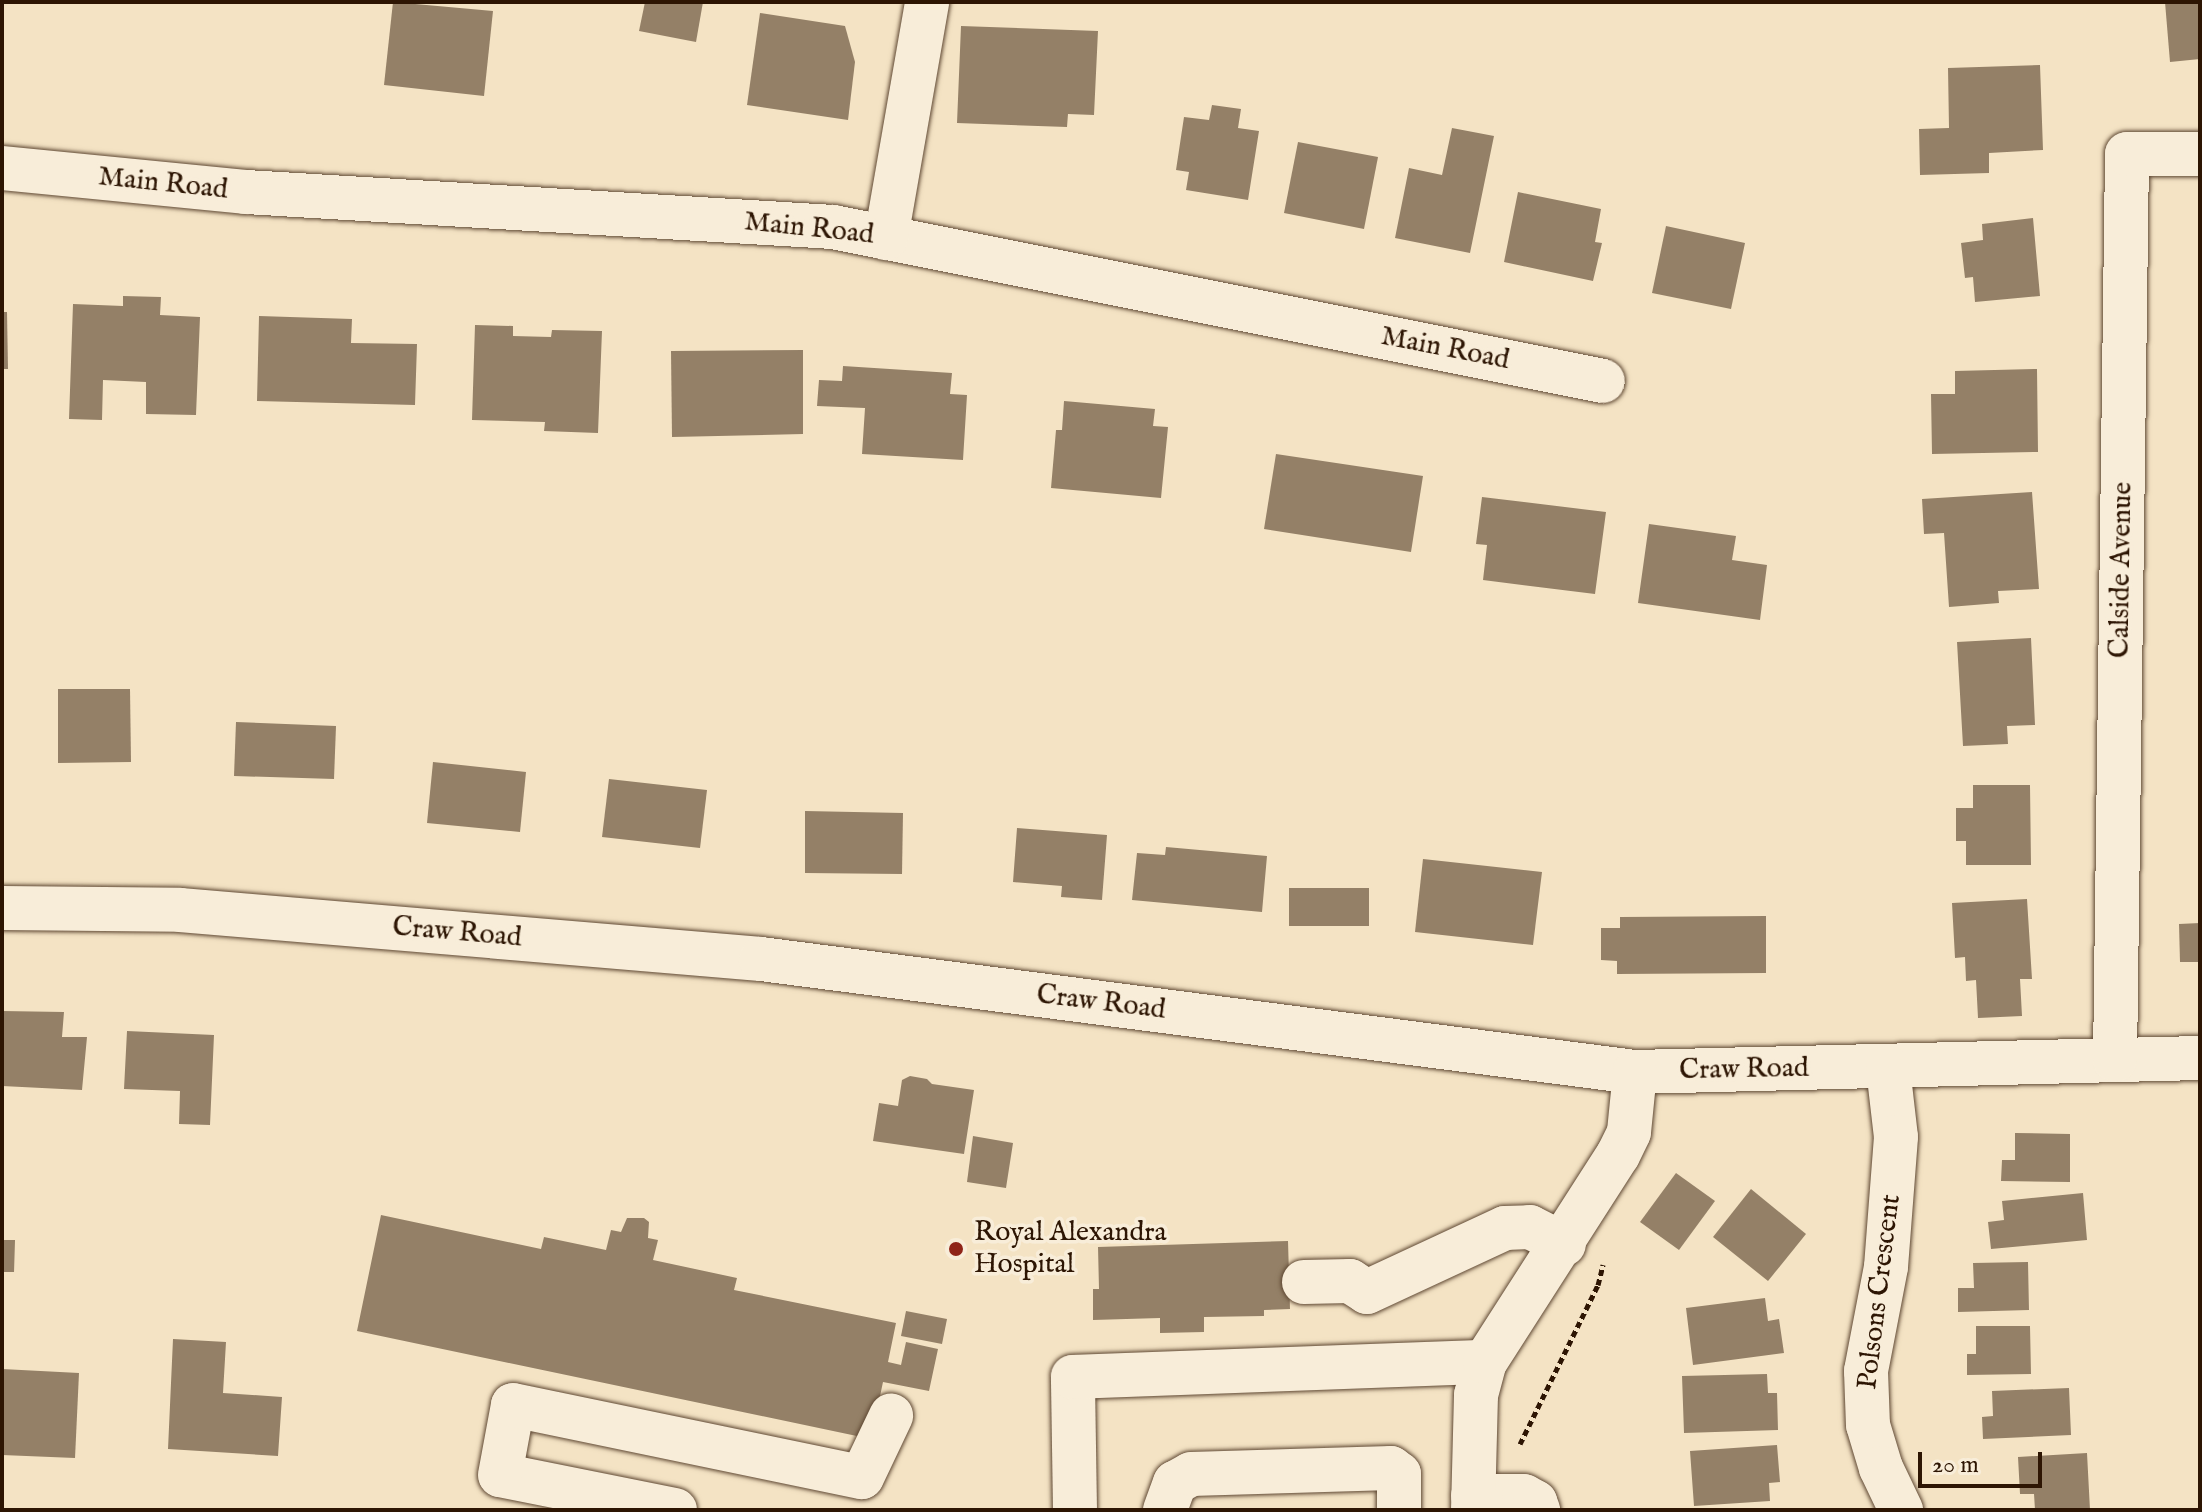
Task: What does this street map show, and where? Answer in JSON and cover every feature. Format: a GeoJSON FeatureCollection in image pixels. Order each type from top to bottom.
{"type":"FeatureCollection","features":[{"type":"Feature","properties":{"kind":"street"},"geometry":{"type":"LineString","coordinates":[[886,238],[927,2]]}},
{"type":"Feature","properties":{"kind":"street","name":"Calside Avenue"},"geometry":{"type":"LineString","coordinates":[[2115,1060],[2127,154],[2200,154]]}},
{"type":"Feature","properties":{"kind":"street","name":"Main Road"},"geometry":{"type":"LineString","coordinates":[[2,168],[246,192],[833,227],[1603,381]]}},
{"type":"Feature","properties":{"kind":"street","name":"Craw Road"},"geometry":{"type":"LineString","coordinates":[[2,908],[180,910],[761,959],[1635,1072],[2200,1058]]}},
{"type":"Feature","properties":{"kind":"street","name":"Polsons Crescent"},"geometry":{"type":"LineString","coordinates":[[1888,1068],[1896,1137],[1886,1267],[1866,1384],[1868,1425],[1881,1468],[1901,1510]]}},
{"type":"Feature","properties":{"kind":"street"},"geometry":{"type":"LineString","coordinates":[[1497,1503],[1476,1395],[1485,1362],[1564,1244],[1629,1132],[1635,1072]]}},
{"type":"Feature","properties":{"kind":"street"},"geometry":{"type":"LineString","coordinates":[[1304,1282],[1350,1281],[1367,1292],[1505,1228],[1530,1227],[1564,1244]]}},
{"type":"Feature","properties":{"kind":"street"},"geometry":{"type":"LineString","coordinates":[[1075,1510],[1073,1377],[1485,1362]]}},
{"type":"Feature","properties":{"kind":"street"},"geometry":{"type":"LineString","coordinates":[[675,1510],[500,1475],[513,1405],[862,1477],[891,1416]]}},
{"type":"Feature","properties":{"kind":"street"},"geometry":{"type":"LineString","coordinates":[[1165,1510],[1175,1483],[1191,1474],[1391,1468],[1399,1474],[1399,1510]]}},
{"type":"Feature","properties":{"kind":"path"},"geometry":{"type":"LineString","coordinates":[[1497,1503],[1506,1469],[1598,1285],[1605,1258]]}},
{"type":"Feature","properties":{"kind":"building"},"geometry":{"type":"Polygon","coordinates":[[[393,2],[493,11],[484,96],[384,85],[393,2]]]}},
{"type":"Feature","properties":{"kind":"building"},"geometry":{"type":"Polygon","coordinates":[[[645,2],[703,2],[696,42],[639,31],[645,2]]]}},
{"type":"Feature","properties":{"kind":"building"},"geometry":{"type":"Polygon","coordinates":[[[2165,2],[2200,2],[2200,59],[2170,62],[2165,2]]]}},
{"type":"Feature","properties":{"kind":"building"},"geometry":{"type":"Polygon","coordinates":[[[760,13],[845,26],[855,62],[848,120],[747,105],[760,13]]]}},
{"type":"Feature","properties":{"kind":"building"},"geometry":{"type":"Polygon","coordinates":[[[961,26],[1098,31],[1094,115],[1068,114],[1067,127],[957,123],[961,26]]]}},
{"type":"Feature","properties":{"kind":"building"},"geometry":{"type":"Polygon","coordinates":[[[2040,65],[2043,150],[1989,153],[1989,173],[1920,175],[1919,129],[1949,128],[1948,68],[2040,65]]]}},
{"type":"Feature","properties":{"kind":"building"},"geometry":{"type":"Polygon","coordinates":[[[1212,105],[1241,109],[1238,128],[1259,131],[1248,200],[1186,190],[1189,172],[1176,170],[1184,117],[1209,120],[1212,105]]]}},
{"type":"Feature","properties":{"kind":"building"},"geometry":{"type":"Polygon","coordinates":[[[1452,128],[1494,136],[1470,253],[1395,238],[1409,168],[1442,175],[1452,128]]]}},
{"type":"Feature","properties":{"kind":"building"},"geometry":{"type":"Polygon","coordinates":[[[1298,142],[1378,157],[1364,229],[1284,213],[1298,142]]]}},
{"type":"Feature","properties":{"kind":"building"},"geometry":{"type":"Polygon","coordinates":[[[1518,192],[1601,209],[1595,242],[1602,243],[1593,281],[1504,262],[1518,192]]]}},
{"type":"Feature","properties":{"kind":"building"},"geometry":{"type":"Polygon","coordinates":[[[2033,218],[2040,296],[1975,302],[1973,277],[1965,278],[1961,243],[1983,240],[1982,224],[2033,218]]]}},
{"type":"Feature","properties":{"kind":"building"},"geometry":{"type":"Polygon","coordinates":[[[1666,226],[1745,243],[1731,309],[1652,293],[1666,226]]]}},
{"type":"Feature","properties":{"kind":"building"},"geometry":{"type":"Polygon","coordinates":[[[123,296],[161,297],[160,315],[200,317],[196,415],[146,414],[146,382],[103,380],[102,420],[69,419],[73,304],[123,306],[123,296]]]}},
{"type":"Feature","properties":{"kind":"building"},"geometry":{"type":"Polygon","coordinates":[[[2,312],[7,312],[8,369],[2,369],[2,312]]]}},
{"type":"Feature","properties":{"kind":"building"},"geometry":{"type":"Polygon","coordinates":[[[259,316],[352,319],[351,343],[417,344],[415,405],[257,401],[259,316]]]}},
{"type":"Feature","properties":{"kind":"building"},"geometry":{"type":"Polygon","coordinates":[[[475,325],[513,326],[513,336],[551,337],[552,330],[602,331],[598,433],[544,431],[545,422],[472,420],[475,325]]]}},
{"type":"Feature","properties":{"kind":"building"},"geometry":{"type":"Polygon","coordinates":[[[803,350],[803,434],[672,437],[671,351],[803,350]]]}},
{"type":"Feature","properties":{"kind":"building"},"geometry":{"type":"Polygon","coordinates":[[[843,366],[952,373],[950,394],[967,395],[963,460],[862,454],[865,408],[817,406],[819,380],[842,381],[843,366]]]}},
{"type":"Feature","properties":{"kind":"building"},"geometry":{"type":"Polygon","coordinates":[[[2037,369],[2038,452],[1932,454],[1931,394],[1955,394],[1955,371],[2037,369]]]}},
{"type":"Feature","properties":{"kind":"building"},"geometry":{"type":"Polygon","coordinates":[[[1064,401],[1155,409],[1153,426],[1168,427],[1161,498],[1051,488],[1056,430],[1062,430],[1064,401]]]}},
{"type":"Feature","properties":{"kind":"building"},"geometry":{"type":"Polygon","coordinates":[[[1276,454],[1423,476],[1411,552],[1264,529],[1276,454]]]}},
{"type":"Feature","properties":{"kind":"building"},"geometry":{"type":"Polygon","coordinates":[[[2032,492],[2039,589],[1998,591],[1999,603],[1949,607],[1944,533],[1924,534],[1922,499],[2032,492]]]}},
{"type":"Feature","properties":{"kind":"building"},"geometry":{"type":"Polygon","coordinates":[[[1482,497],[1606,512],[1595,594],[1483,580],[1487,545],[1476,544],[1482,497]]]}},
{"type":"Feature","properties":{"kind":"building"},"geometry":{"type":"Polygon","coordinates":[[[1649,524],[1736,536],[1732,560],[1767,565],[1760,620],[1638,603],[1649,524]]]}},
{"type":"Feature","properties":{"kind":"building"},"geometry":{"type":"Polygon","coordinates":[[[2031,638],[2035,725],[2007,726],[2008,744],[1963,746],[1957,642],[2031,638]]]}},
{"type":"Feature","properties":{"kind":"building"},"geometry":{"type":"Polygon","coordinates":[[[58,689],[130,689],[131,762],[58,763],[58,689]]]}},
{"type":"Feature","properties":{"kind":"building"},"geometry":{"type":"Polygon","coordinates":[[[236,722],[336,726],[334,779],[234,776],[236,722]]]}},
{"type":"Feature","properties":{"kind":"building"},"geometry":{"type":"Polygon","coordinates":[[[433,762],[526,772],[520,832],[427,823],[433,762]]]}},
{"type":"Feature","properties":{"kind":"building"},"geometry":{"type":"Polygon","coordinates":[[[609,779],[707,790],[700,848],[602,837],[609,779]]]}},
{"type":"Feature","properties":{"kind":"building"},"geometry":{"type":"Polygon","coordinates":[[[1973,785],[2030,785],[2031,865],[1966,865],[1966,841],[1956,841],[1956,808],[1973,808],[1973,785]]]}},
{"type":"Feature","properties":{"kind":"building"},"geometry":{"type":"Polygon","coordinates":[[[805,811],[903,813],[902,874],[805,873],[805,811]]]}},
{"type":"Feature","properties":{"kind":"building"},"geometry":{"type":"Polygon","coordinates":[[[1017,828],[1107,835],[1102,900],[1061,897],[1062,886],[1013,882],[1017,828]]]}},
{"type":"Feature","properties":{"kind":"building"},"geometry":{"type":"Polygon","coordinates":[[[1166,847],[1267,856],[1262,912],[1132,900],[1137,853],[1165,855],[1166,847]]]}},
{"type":"Feature","properties":{"kind":"building"},"geometry":{"type":"Polygon","coordinates":[[[1423,859],[1542,872],[1533,945],[1415,932],[1423,859]]]}},
{"type":"Feature","properties":{"kind":"building"},"geometry":{"type":"Polygon","coordinates":[[[1289,888],[1369,888],[1369,926],[1289,926],[1289,888]]]}},
{"type":"Feature","properties":{"kind":"building"},"geometry":{"type":"Polygon","coordinates":[[[2027,899],[2032,979],[2020,979],[2022,1016],[1978,1018],[1976,980],[1966,981],[1965,957],[1955,958],[1952,903],[2027,899]]]}},
{"type":"Feature","properties":{"kind":"building"},"geometry":{"type":"Polygon","coordinates":[[[1766,916],[1766,973],[1617,974],[1617,961],[1601,960],[1601,928],[1620,928],[1620,917],[1766,916]]]}},
{"type":"Feature","properties":{"kind":"building"},"geometry":{"type":"Polygon","coordinates":[[[2200,923],[2200,962],[2180,962],[2179,924],[2200,923]]]}},
{"type":"Feature","properties":{"kind":"building"},"geometry":{"type":"Polygon","coordinates":[[[2,1011],[64,1012],[62,1037],[87,1037],[82,1090],[2,1086],[2,1011]]]}},
{"type":"Feature","properties":{"kind":"building"},"geometry":{"type":"Polygon","coordinates":[[[127,1031],[214,1035],[210,1125],[179,1124],[180,1091],[124,1089],[127,1031]]]}},
{"type":"Feature","properties":{"kind":"building"},"geometry":{"type":"Polygon","coordinates":[[[910,1076],[927,1079],[932,1084],[974,1090],[964,1154],[873,1141],[879,1103],[898,1106],[902,1080],[910,1076]]]}},
{"type":"Feature","properties":{"kind":"building"},"geometry":{"type":"Polygon","coordinates":[[[2015,1133],[2070,1134],[2070,1182],[2001,1181],[2002,1160],[2015,1160],[2015,1133]]]}},
{"type":"Feature","properties":{"kind":"building"},"geometry":{"type":"Polygon","coordinates":[[[973,1136],[1013,1143],[1006,1188],[967,1182],[973,1136]]]}},
{"type":"Feature","properties":{"kind":"building"},"geometry":{"type":"Polygon","coordinates":[[[1676,1173],[1715,1201],[1679,1250],[1640,1222],[1676,1173]]]}},
{"type":"Feature","properties":{"kind":"building"},"geometry":{"type":"Polygon","coordinates":[[[1751,1189],[1806,1234],[1768,1281],[1713,1237],[1751,1189]]]}},
{"type":"Feature","properties":{"kind":"building"},"geometry":{"type":"Polygon","coordinates":[[[2083,1193],[2087,1240],[1991,1249],[1988,1222],[2004,1220],[2002,1201],[2083,1193]]]}},
{"type":"Feature","properties":{"kind":"building"},"geometry":{"type":"Polygon","coordinates":[[[381,1215],[541,1249],[544,1237],[606,1250],[611,1230],[621,1232],[627,1218],[644,1218],[649,1222],[648,1238],[658,1240],[653,1260],[737,1278],[734,1290],[896,1323],[888,1362],[901,1365],[906,1342],[938,1349],[929,1391],[883,1382],[871,1439],[357,1331],[381,1215]]]}},
{"type":"Feature","properties":{"kind":"building"},"geometry":{"type":"Polygon","coordinates":[[[2,1240],[15,1240],[14,1272],[2,1272],[2,1240]]]}},
{"type":"Feature","properties":{"kind":"building"},"geometry":{"type":"Polygon","coordinates":[[[1288,1241],[1290,1309],[1264,1310],[1264,1316],[1204,1317],[1204,1332],[1160,1333],[1160,1318],[1093,1320],[1093,1289],[1099,1289],[1098,1247],[1288,1241]]]}},
{"type":"Feature","properties":{"kind":"building"},"geometry":{"type":"Polygon","coordinates":[[[2028,1262],[2029,1310],[1958,1312],[1958,1288],[1974,1288],[1973,1263],[2028,1262]]]}},
{"type":"Feature","properties":{"kind":"building"},"geometry":{"type":"Polygon","coordinates":[[[1765,1298],[1768,1321],[1779,1319],[1784,1353],[1693,1365],[1686,1308],[1765,1298]]]}},
{"type":"Feature","properties":{"kind":"building"},"geometry":{"type":"Polygon","coordinates":[[[906,1311],[947,1319],[942,1344],[901,1336],[906,1311]]]}},
{"type":"Feature","properties":{"kind":"building"},"geometry":{"type":"Polygon","coordinates":[[[1976,1326],[2030,1326],[2031,1374],[1967,1375],[1967,1354],[1976,1354],[1976,1326]]]}},
{"type":"Feature","properties":{"kind":"building"},"geometry":{"type":"Polygon","coordinates":[[[173,1339],[226,1342],[223,1393],[282,1397],[278,1456],[168,1449],[173,1339]]]}},
{"type":"Feature","properties":{"kind":"building"},"geometry":{"type":"Polygon","coordinates":[[[2,1369],[79,1373],[75,1458],[2,1455],[2,1369]]]}},
{"type":"Feature","properties":{"kind":"building"},"geometry":{"type":"Polygon","coordinates":[[[1767,1374],[1768,1393],[1777,1393],[1778,1430],[1684,1433],[1682,1376],[1767,1374]]]}},
{"type":"Feature","properties":{"kind":"building"},"geometry":{"type":"Polygon","coordinates":[[[2069,1388],[2071,1435],[1983,1439],[1982,1417],[1993,1416],[1992,1391],[2069,1388]]]}},
{"type":"Feature","properties":{"kind":"building"},"geometry":{"type":"Polygon","coordinates":[[[1777,1445],[1780,1482],[1769,1483],[1770,1501],[1694,1506],[1690,1451],[1777,1445]]]}},
{"type":"Feature","properties":{"kind":"building"},"geometry":{"type":"Polygon","coordinates":[[[2087,1453],[2090,1510],[2035,1510],[2034,1494],[2020,1494],[2018,1457],[2087,1453]]]}},
{"type":"Feature","properties":{"kind":"place","name":"Royal Alexandra Hospital"},"geometry":{"type":"Point","coordinates":[956,1249]}}]}
